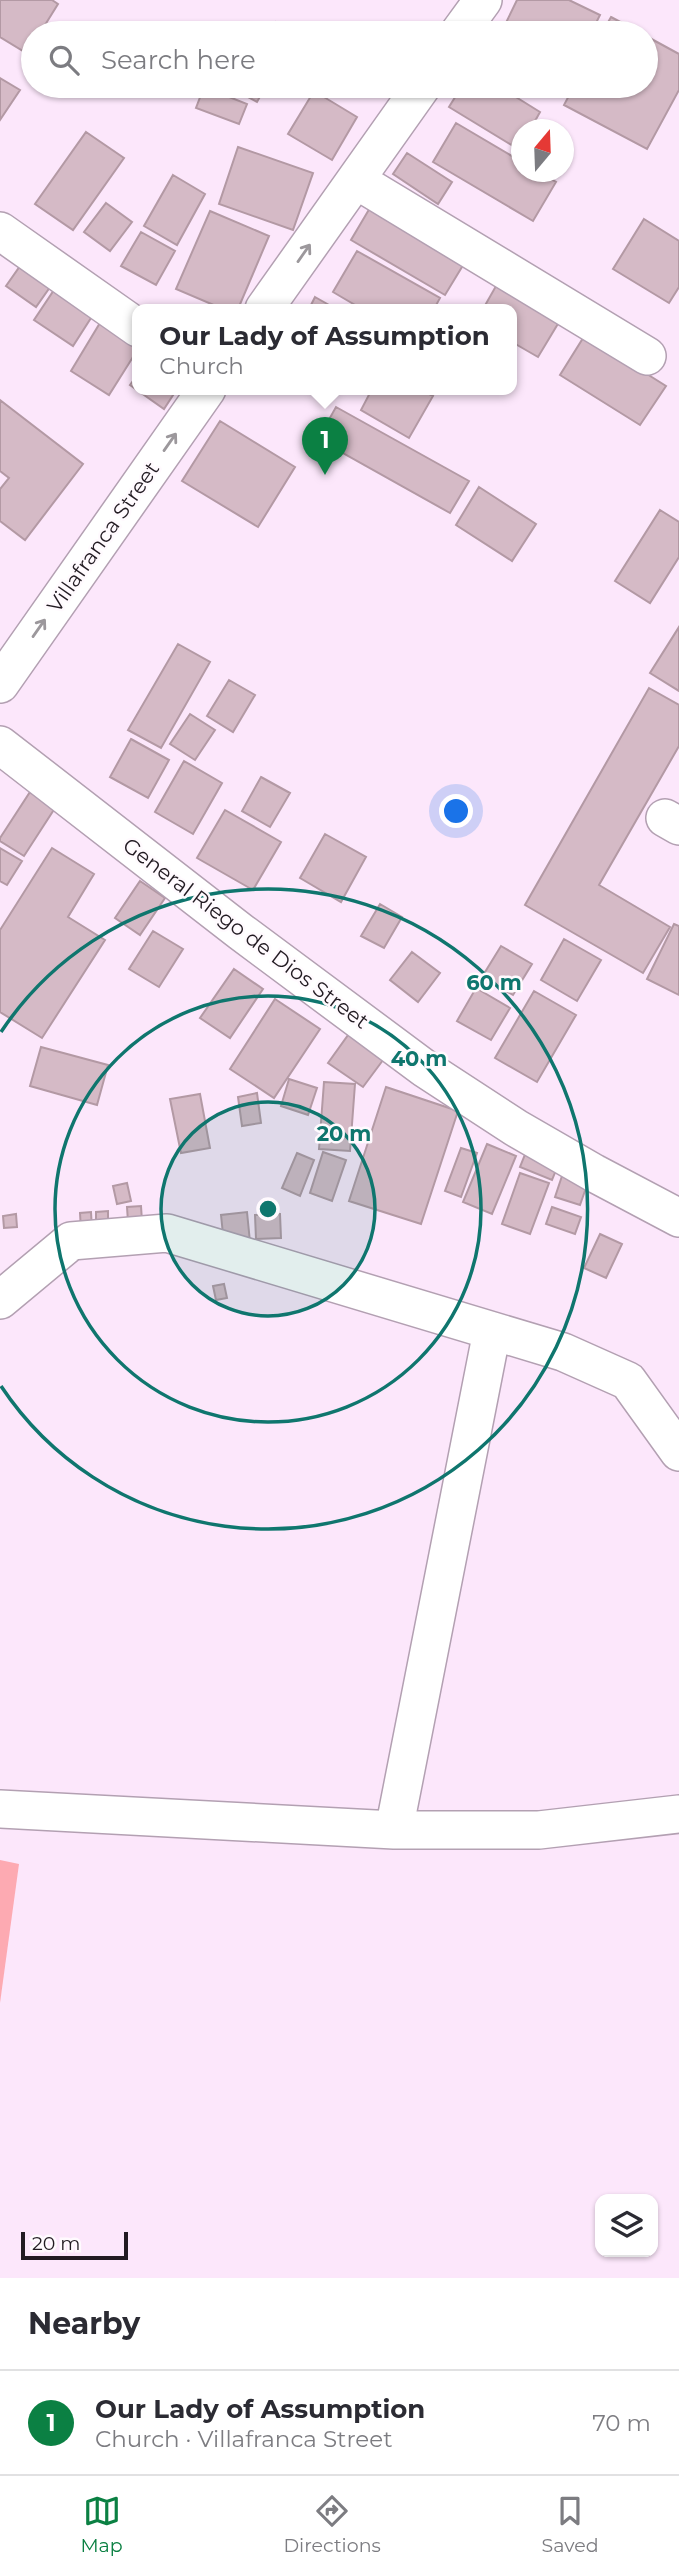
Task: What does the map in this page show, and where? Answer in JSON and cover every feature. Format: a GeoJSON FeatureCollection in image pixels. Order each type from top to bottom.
{"type":"FeatureCollection","features":[{"type":"Feature","properties":{"kind":"street"},"geometry":{"type":"LineString","coordinates":[[467,21],[482,0]]}},
{"type":"Feature","properties":{"kind":"street"},"geometry":{"type":"LineString","coordinates":[[268,304],[414,98]]}},
{"type":"Feature","properties":{"kind":"street"},"geometry":{"type":"LineString","coordinates":[[356,180],[647,356]]}},
{"type":"Feature","properties":{"kind":"street"},"geometry":{"type":"LineString","coordinates":[[0,231],[132,324]]}},
{"type":"Feature","properties":{"kind":"street","name":"Villafranca Street"},"geometry":{"type":"LineString","coordinates":[[0,684],[203,395]]}},
{"type":"Feature","properties":{"kind":"street","name":"General Riego de Dios Street"},"geometry":{"type":"LineString","coordinates":[[0,745],[241,932],[424,1068],[516,1128],[679,1218]]}},
{"type":"Feature","properties":{"kind":"street"},"geometry":{"type":"LineString","coordinates":[[0,1300],[71,1241],[167,1233],[563,1352],[628,1381],[679,1452]]}},
{"type":"Feature","properties":{"kind":"street"},"geometry":{"type":"LineString","coordinates":[[394,1830],[492,1331]]}},
{"type":"Feature","properties":{"kind":"street"},"geometry":{"type":"LineString","coordinates":[[0,1809],[394,1830],[540,1830],[679,1814]]}},
{"type":"Feature","properties":{"kind":"shaded area"},"geometry":{"type":"Polygon","coordinates":[[[0,1860],[19,1864],[0,2003],[0,1860]]]}},
{"type":"Feature","properties":{"kind":"building"},"geometry":{"type":"Polygon","coordinates":[[[0,0],[52,0],[58,4],[47,21],[21,21],[21,50],[0,37],[0,0]]]}},
{"type":"Feature","properties":{"kind":"building"},"geometry":{"type":"Polygon","coordinates":[[[517,0],[569,0],[600,15],[597,21],[507,21],[517,0]]]}},
{"type":"Feature","properties":{"kind":"building"},"geometry":{"type":"Polygon","coordinates":[[[658,43],[679,54],[679,90],[647,149],[564,105],[568,98],[658,98],[658,43]]]}},
{"type":"Feature","properties":{"kind":"building"},"geometry":{"type":"Polygon","coordinates":[[[0,78],[20,90],[0,120],[0,78]]]}},
{"type":"Feature","properties":{"kind":"building"},"geometry":{"type":"Polygon","coordinates":[[[200,98],[232,98],[247,104],[239,124],[196,108],[200,98]]]}},
{"type":"Feature","properties":{"kind":"building"},"geometry":{"type":"Polygon","coordinates":[[[310,98],[326,98],[357,117],[332,160],[288,134],[310,98]]]}},
{"type":"Feature","properties":{"kind":"building"},"geometry":{"type":"Polygon","coordinates":[[[455,98],[517,98],[540,112],[536,119],[511,119],[511,145],[449,107],[455,98]]]}},
{"type":"Feature","properties":{"kind":"building"},"geometry":{"type":"Polygon","coordinates":[[[456,123],[511,156],[511,182],[556,182],[533,221],[433,162],[456,123]]]}},
{"type":"Feature","properties":{"kind":"building"},"geometry":{"type":"Polygon","coordinates":[[[86,132],[124,158],[73,230],[35,204],[86,132]]]}},
{"type":"Feature","properties":{"kind":"building"},"geometry":{"type":"Polygon","coordinates":[[[238,147],[313,173],[293,230],[219,204],[238,147]]]}},
{"type":"Feature","properties":{"kind":"building"},"geometry":{"type":"Polygon","coordinates":[[[407,153],[452,182],[438,204],[393,174],[407,153]]]}},
{"type":"Feature","properties":{"kind":"building"},"geometry":{"type":"Polygon","coordinates":[[[173,175],[205,194],[177,245],[144,226],[173,175]]]}},
{"type":"Feature","properties":{"kind":"building"},"geometry":{"type":"Polygon","coordinates":[[[374,201],[468,257],[445,295],[351,240],[374,201]]]}},
{"type":"Feature","properties":{"kind":"building"},"geometry":{"type":"Polygon","coordinates":[[[106,203],[132,222],[110,251],[84,232],[106,203]]]}},
{"type":"Feature","properties":{"kind":"building"},"geometry":{"type":"Polygon","coordinates":[[[210,211],[269,236],[240,304],[211,304],[176,289],[210,211]]]}},
{"type":"Feature","properties":{"kind":"building"},"geometry":{"type":"Polygon","coordinates":[[[644,219],[679,241],[679,287],[669,303],[613,269],[644,219]]]}},
{"type":"Feature","properties":{"kind":"building"},"geometry":{"type":"Polygon","coordinates":[[[141,232],[175,251],[156,285],[121,266],[141,232]]]}},
{"type":"Feature","properties":{"kind":"building"},"geometry":{"type":"Polygon","coordinates":[[[357,251],[440,298],[437,304],[353,304],[333,292],[357,251]]]}},
{"type":"Feature","properties":{"kind":"building"},"geometry":{"type":"Polygon","coordinates":[[[25,259],[55,280],[36,307],[6,286],[25,259]]]}},
{"type":"Feature","properties":{"kind":"building"},"geometry":{"type":"Polygon","coordinates":[[[60,281],[98,307],[73,346],[34,320],[60,281]]]}},
{"type":"Feature","properties":{"kind":"building"},"geometry":{"type":"Polygon","coordinates":[[[496,286],[559,322],[538,357],[517,345],[517,304],[486,304],[496,286]]]}},
{"type":"Feature","properties":{"kind":"building"},"geometry":{"type":"Polygon","coordinates":[[[315,297],[327,304],[312,304],[315,297]]]}},
{"type":"Feature","properties":{"kind":"building"},"geometry":{"type":"Polygon","coordinates":[[[106,313],[132,329],[132,359],[109,395],[71,371],[106,313]]]}},
{"type":"Feature","properties":{"kind":"building"},"geometry":{"type":"Polygon","coordinates":[[[585,335],[666,386],[640,425],[560,375],[585,335]]]}},
{"type":"Feature","properties":{"kind":"building"},"geometry":{"type":"Polygon","coordinates":[[[144,395],[173,395],[164,409],[144,395]]]}},
{"type":"Feature","properties":{"kind":"building"},"geometry":{"type":"Polygon","coordinates":[[[369,395],[433,396],[409,438],[361,410],[369,395]]]}},
{"type":"Feature","properties":{"kind":"building"},"geometry":{"type":"Polygon","coordinates":[[[0,400],[83,464],[25,540],[0,521],[0,489],[9,478],[0,471],[0,400]]]}},
{"type":"Feature","properties":{"kind":"building"},"geometry":{"type":"Polygon","coordinates":[[[336,407],[469,481],[450,513],[318,439],[336,407]]]}},
{"type":"Feature","properties":{"kind":"building"},"geometry":{"type":"Polygon","coordinates":[[[220,421],[295,467],[258,527],[182,481],[220,421]]]}},
{"type":"Feature","properties":{"kind":"building"},"geometry":{"type":"Polygon","coordinates":[[[479,487],[536,524],[512,561],[456,525],[479,487]]]}},
{"type":"Feature","properties":{"kind":"building"},"geometry":{"type":"Polygon","coordinates":[[[660,510],[679,522],[679,557],[650,603],[615,581],[660,510]]]}},
{"type":"Feature","properties":{"kind":"building"},"geometry":{"type":"Polygon","coordinates":[[[679,627],[679,691],[650,673],[679,627]]]}},
{"type":"Feature","properties":{"kind":"building"},"geometry":{"type":"Polygon","coordinates":[[[178,644],[210,662],[161,748],[128,730],[178,644]]]}},
{"type":"Feature","properties":{"kind":"building"},"geometry":{"type":"Polygon","coordinates":[[[229,680],[255,695],[233,732],[207,716],[229,680]]]}},
{"type":"Feature","properties":{"kind":"building"},"geometry":{"type":"Polygon","coordinates":[[[649,688],[679,705],[679,746],[599,885],[670,927],[643,973],[525,905],[649,688]]]}},
{"type":"Feature","properties":{"kind":"building"},"geometry":{"type":"Polygon","coordinates":[[[190,714],[215,730],[195,760],[170,744],[190,714]]]}},
{"type":"Feature","properties":{"kind":"building"},"geometry":{"type":"Polygon","coordinates":[[[131,739],[169,760],[148,798],[110,777],[131,739]]]}},
{"type":"Feature","properties":{"kind":"building"},"geometry":{"type":"Polygon","coordinates":[[[184,761],[222,783],[193,834],[155,812],[184,761]]]}},
{"type":"Feature","properties":{"kind":"building"},"geometry":{"type":"Polygon","coordinates":[[[261,777],[290,793],[270,827],[242,811],[261,777]]]}},
{"type":"Feature","properties":{"kind":"building"},"geometry":{"type":"Polygon","coordinates":[[[30,792],[55,808],[24,856],[0,841],[0,838],[30,792]]]}},
{"type":"Feature","properties":{"kind":"building"},"geometry":{"type":"Polygon","coordinates":[[[225,810],[281,842],[253,890],[197,858],[225,810]]]}},
{"type":"Feature","properties":{"kind":"building"},"geometry":{"type":"Polygon","coordinates":[[[325,834],[366,857],[341,902],[300,878],[325,834]]]}},
{"type":"Feature","properties":{"kind":"building"},"geometry":{"type":"Polygon","coordinates":[[[0,848],[22,861],[7,885],[0,881],[0,848]]]}},
{"type":"Feature","properties":{"kind":"building"},"geometry":{"type":"Polygon","coordinates":[[[52,848],[94,874],[68,917],[105,940],[42,1038],[0,1012],[0,930],[52,848]]]}},
{"type":"Feature","properties":{"kind":"building"},"geometry":{"type":"Polygon","coordinates":[[[140,881],[165,898],[140,935],[115,918],[140,881]]]}},
{"type":"Feature","properties":{"kind":"building"},"geometry":{"type":"Polygon","coordinates":[[[380,904],[402,917],[384,948],[361,936],[380,904]]]}},
{"type":"Feature","properties":{"kind":"building"},"geometry":{"type":"Polygon","coordinates":[[[674,924],[679,926],[679,995],[647,979],[674,924]]]}},
{"type":"Feature","properties":{"kind":"building"},"geometry":{"type":"Polygon","coordinates":[[[153,931],[183,949],[159,987],[129,969],[153,931]]]}},
{"type":"Feature","properties":{"kind":"building"},"geometry":{"type":"Polygon","coordinates":[[[564,939],[601,960],[577,1001],[541,980],[564,939]]]}},
{"type":"Feature","properties":{"kind":"building"},"geometry":{"type":"Polygon","coordinates":[[[501,946],[532,964],[513,995],[482,977],[501,946]]]}},
{"type":"Feature","properties":{"kind":"building"},"geometry":{"type":"Polygon","coordinates":[[[412,952],[440,973],[418,1002],[390,980],[412,952]]]}},
{"type":"Feature","properties":{"kind":"building"},"geometry":{"type":"Polygon","coordinates":[[[234,969],[263,989],[230,1038],[200,1018],[234,969]]]}},
{"type":"Feature","properties":{"kind":"building"},"geometry":{"type":"Polygon","coordinates":[[[476,988],[510,1008],[491,1040],[457,1021],[476,988]]]}},
{"type":"Feature","properties":{"kind":"building"},"geometry":{"type":"Polygon","coordinates":[[[534,991],[576,1015],[537,1082],[495,1058],[534,991]]]}},
{"type":"Feature","properties":{"kind":"building"},"geometry":{"type":"Polygon","coordinates":[[[275,999],[320,1029],[274,1098],[230,1069],[275,999]]]}},
{"type":"Feature","properties":{"kind":"building"},"geometry":{"type":"Polygon","coordinates":[[[351,1031],[386,1056],[363,1087],[328,1063],[351,1031]]]}},
{"type":"Feature","properties":{"kind":"building"},"geometry":{"type":"Polygon","coordinates":[[[41,1047],[108,1065],[97,1105],[30,1086],[41,1047]]]}},
{"type":"Feature","properties":{"kind":"building"},"geometry":{"type":"Polygon","coordinates":[[[289,1079],[317,1088],[308,1115],[281,1106],[289,1079]]]}},
{"type":"Feature","properties":{"kind":"building"},"geometry":{"type":"Polygon","coordinates":[[[324,1082],[355,1084],[350,1151],[319,1149],[324,1082]]]}},
{"type":"Feature","properties":{"kind":"building"},"geometry":{"type":"Polygon","coordinates":[[[386,1087],[458,1111],[421,1224],[349,1201],[386,1087]]]}},
{"type":"Feature","properties":{"kind":"building"},"geometry":{"type":"Polygon","coordinates":[[[257,1093],[261,1123],[242,1126],[238,1097],[257,1093]]]}},
{"type":"Feature","properties":{"kind":"building"},"geometry":{"type":"Polygon","coordinates":[[[200,1094],[210,1148],[181,1153],[170,1099],[200,1094]]]}},
{"type":"Feature","properties":{"kind":"building"},"geometry":{"type":"Polygon","coordinates":[[[487,1144],[516,1156],[492,1214],[463,1202],[487,1144]]]}},
{"type":"Feature","properties":{"kind":"building"},"geometry":{"type":"Polygon","coordinates":[[[461,1148],[477,1153],[461,1197],[445,1191],[461,1148]]]}},
{"type":"Feature","properties":{"kind":"building"},"geometry":{"type":"Polygon","coordinates":[[[323,1152],[346,1160],[332,1201],[310,1193],[323,1152]]]}},
{"type":"Feature","properties":{"kind":"building"},"geometry":{"type":"Polygon","coordinates":[[[526,1152],[558,1165],[552,1180],[520,1167],[526,1152]]]}},
{"type":"Feature","properties":{"kind":"building"},"geometry":{"type":"Polygon","coordinates":[[[297,1153],[314,1160],[300,1196],[282,1188],[297,1153]]]}},
{"type":"Feature","properties":{"kind":"building"},"geometry":{"type":"Polygon","coordinates":[[[520,1173],[549,1183],[530,1234],[502,1224],[520,1173]]]}},
{"type":"Feature","properties":{"kind":"building"},"geometry":{"type":"Polygon","coordinates":[[[563,1173],[588,1182],[580,1205],[555,1197],[563,1173]]]}},
{"type":"Feature","properties":{"kind":"building"},"geometry":{"type":"Polygon","coordinates":[[[127,1183],[131,1201],[117,1204],[113,1186],[127,1183]]]}},
{"type":"Feature","properties":{"kind":"building"},"geometry":{"type":"Polygon","coordinates":[[[141,1206],[142,1221],[128,1222],[127,1207],[141,1206]]]}},
{"type":"Feature","properties":{"kind":"building"},"geometry":{"type":"Polygon","coordinates":[[[552,1207],[581,1217],[575,1234],[546,1224],[552,1207]]]}},
{"type":"Feature","properties":{"kind":"building"},"geometry":{"type":"Polygon","coordinates":[[[108,1211],[108,1226],[96,1227],[96,1212],[108,1211]]]}},
{"type":"Feature","properties":{"kind":"building"},"geometry":{"type":"Polygon","coordinates":[[[91,1212],[92,1229],[81,1230],[80,1213],[91,1212]]]}},
{"type":"Feature","properties":{"kind":"building"},"geometry":{"type":"Polygon","coordinates":[[[247,1212],[250,1242],[224,1244],[221,1215],[247,1212]]]}},
{"type":"Feature","properties":{"kind":"building"},"geometry":{"type":"Polygon","coordinates":[[[16,1214],[17,1227],[4,1228],[3,1216],[16,1214]]]}},
{"type":"Feature","properties":{"kind":"building"},"geometry":{"type":"Polygon","coordinates":[[[280,1214],[281,1238],[256,1239],[255,1215],[280,1214]]]}},
{"type":"Feature","properties":{"kind":"building"},"geometry":{"type":"Polygon","coordinates":[[[600,1234],[622,1244],[606,1278],[584,1268],[600,1234]]]}},
{"type":"Feature","properties":{"kind":"building"},"geometry":{"type":"Polygon","coordinates":[[[224,1284],[227,1298],[216,1300],[213,1286],[224,1284]]]}},
{"type":"Feature","properties":{"kind":"place","name":"Our Lady of Assumption"},"geometry":{"type":"Point","coordinates":[325,475]}}]}
